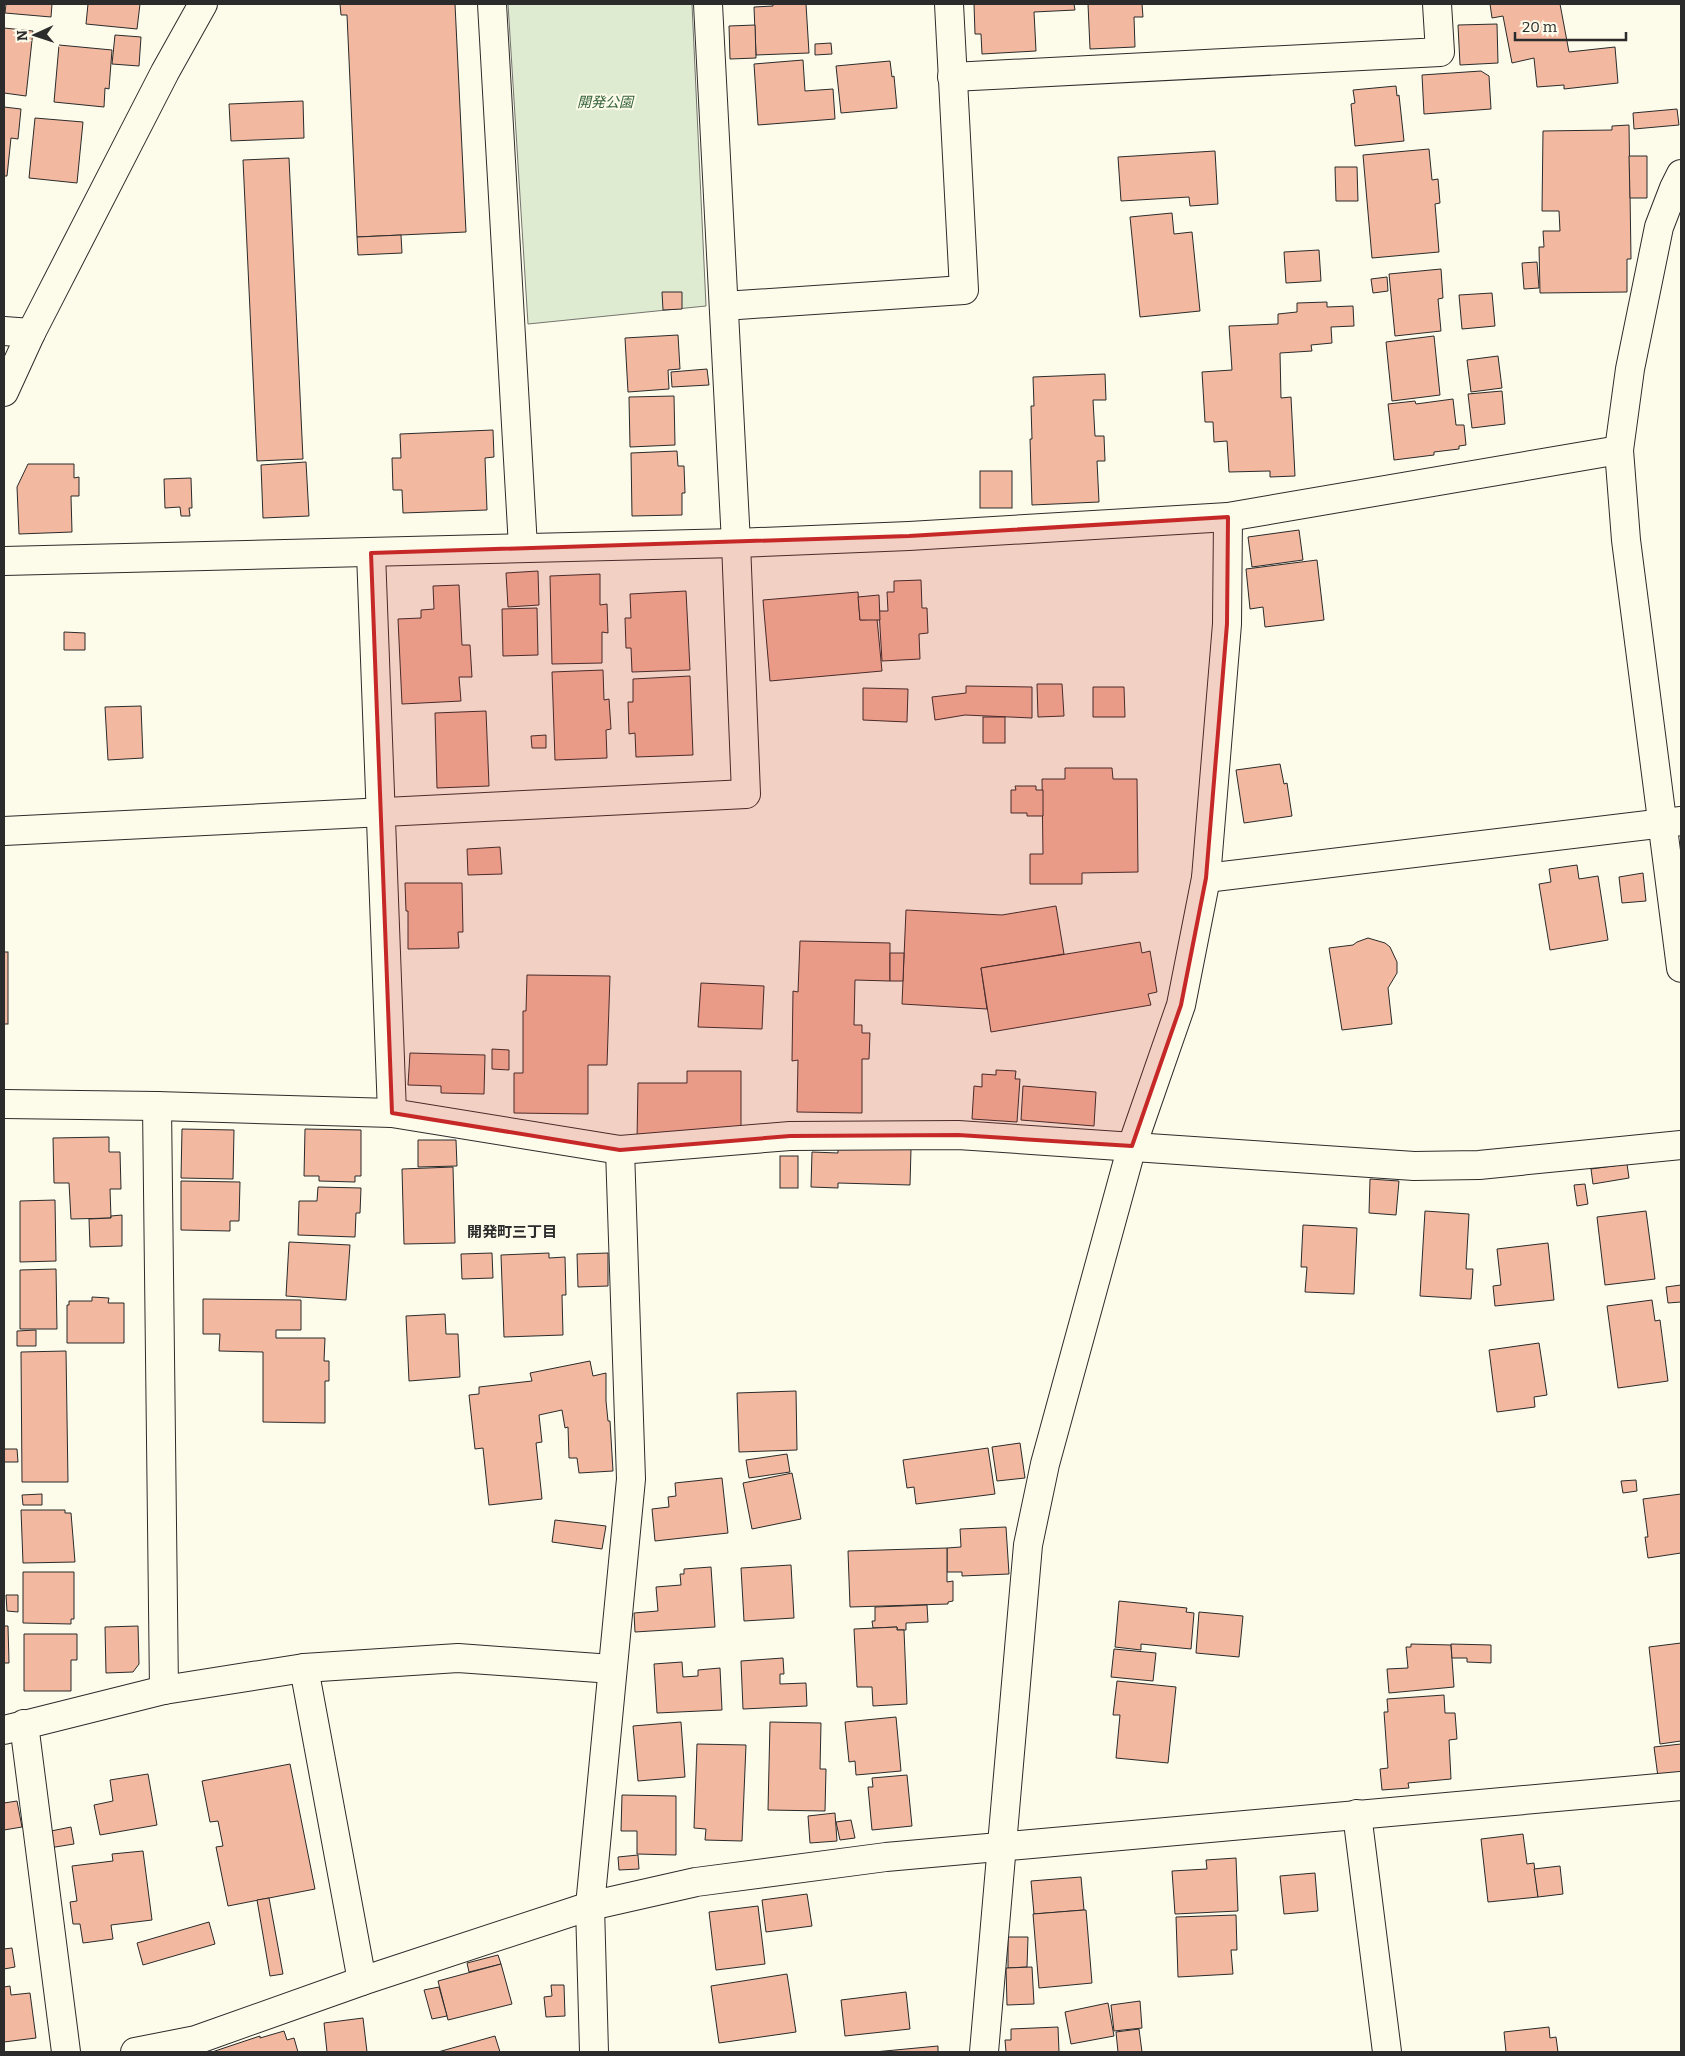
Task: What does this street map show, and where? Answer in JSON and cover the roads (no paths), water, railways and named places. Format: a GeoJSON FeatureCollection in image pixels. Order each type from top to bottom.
{"type":"FeatureCollection","features":[{"type":"Feature","properties":{"kind":"street"},"geometry":{"type":"LineString","coordinates":[[4,392],[31,333],[165,72],[203,4]]}},
{"type":"Feature","properties":{"kind":"street"},"geometry":{"type":"LineString","coordinates":[[492,4],[523,547]]}},
{"type":"Feature","properties":{"kind":"street"},"geometry":{"type":"LineString","coordinates":[[4,831],[746,794],[736,542],[708,4]]}},
{"type":"Feature","properties":{"kind":"street"},"geometry":{"type":"LineString","coordinates":[[724,306],[964,290],[949,4]]}},
{"type":"Feature","properties":{"kind":"street"},"geometry":{"type":"LineString","coordinates":[[952,77],[1440,52],[1437,4]]}},
{"type":"Feature","properties":{"kind":"street"},"geometry":{"type":"LineString","coordinates":[[1678,188],[1659,227],[1630,369],[1618,450],[1626,540],[1672,822],[1681,968]]}},
{"type":"Feature","properties":{"kind":"street"},"geometry":{"type":"LineString","coordinates":[[4,331],[31,333]]}},
{"type":"Feature","properties":{"kind":"street"},"geometry":{"type":"LineString","coordinates":[[4,561],[908,536],[1228,517],[1618,450]]}},
{"type":"Feature","properties":{"kind":"street"},"geometry":{"type":"LineString","coordinates":[[984,2052],[1028,1545],[1045,1464],[1132,1146],[1180,1005],[1206,878],[1227,624],[1228,517]]}},
{"type":"Feature","properties":{"kind":"street"},"geometry":{"type":"LineString","coordinates":[[371,552],[392,1113]]}},
{"type":"Feature","properties":{"kind":"street"},"geometry":{"type":"LineString","coordinates":[[1206,878],[1672,822]]}},
{"type":"Feature","properties":{"kind":"street"},"geometry":{"type":"LineString","coordinates":[[4,1104],[156,1106],[392,1113],[620,1150],[790,1136],[939,1135],[1132,1146],[1414,1166],[1479,1165],[1681,1145]]}},
{"type":"Feature","properties":{"kind":"street"},"geometry":{"type":"LineString","coordinates":[[156,1106],[164,1690]]}},
{"type":"Feature","properties":{"kind":"street"},"geometry":{"type":"LineString","coordinates":[[594,2052],[590,1906],[632,1479],[620,1150]]}},
{"type":"Feature","properties":{"kind":"street"},"geometry":{"type":"LineString","coordinates":[[66,2052],[14,1727],[164,1690],[304,1668],[458,1658],[612,1669]]}},
{"type":"Feature","properties":{"kind":"street"},"geometry":{"type":"LineString","coordinates":[[304,1668],[362,1981]]}},
{"type":"Feature","properties":{"kind":"street"},"geometry":{"type":"LineString","coordinates":[[135,2052],[196,2040],[362,1981],[590,1906],[696,1882],[886,1857],[1681,1786]]}},
{"type":"Feature","properties":{"kind":"street"},"geometry":{"type":"LineString","coordinates":[[1357,1814],[1387,2052]]}},
{"type":"Feature","properties":{"kind":"district","name":"開発町三丁目"},"geometry":{"type":"Point","coordinates":[512,1232]}},
{"type":"Feature","properties":{"kind":"park label","name":"開発公園"},"geometry":{"type":"Point","coordinates":[605,102]}}]}
